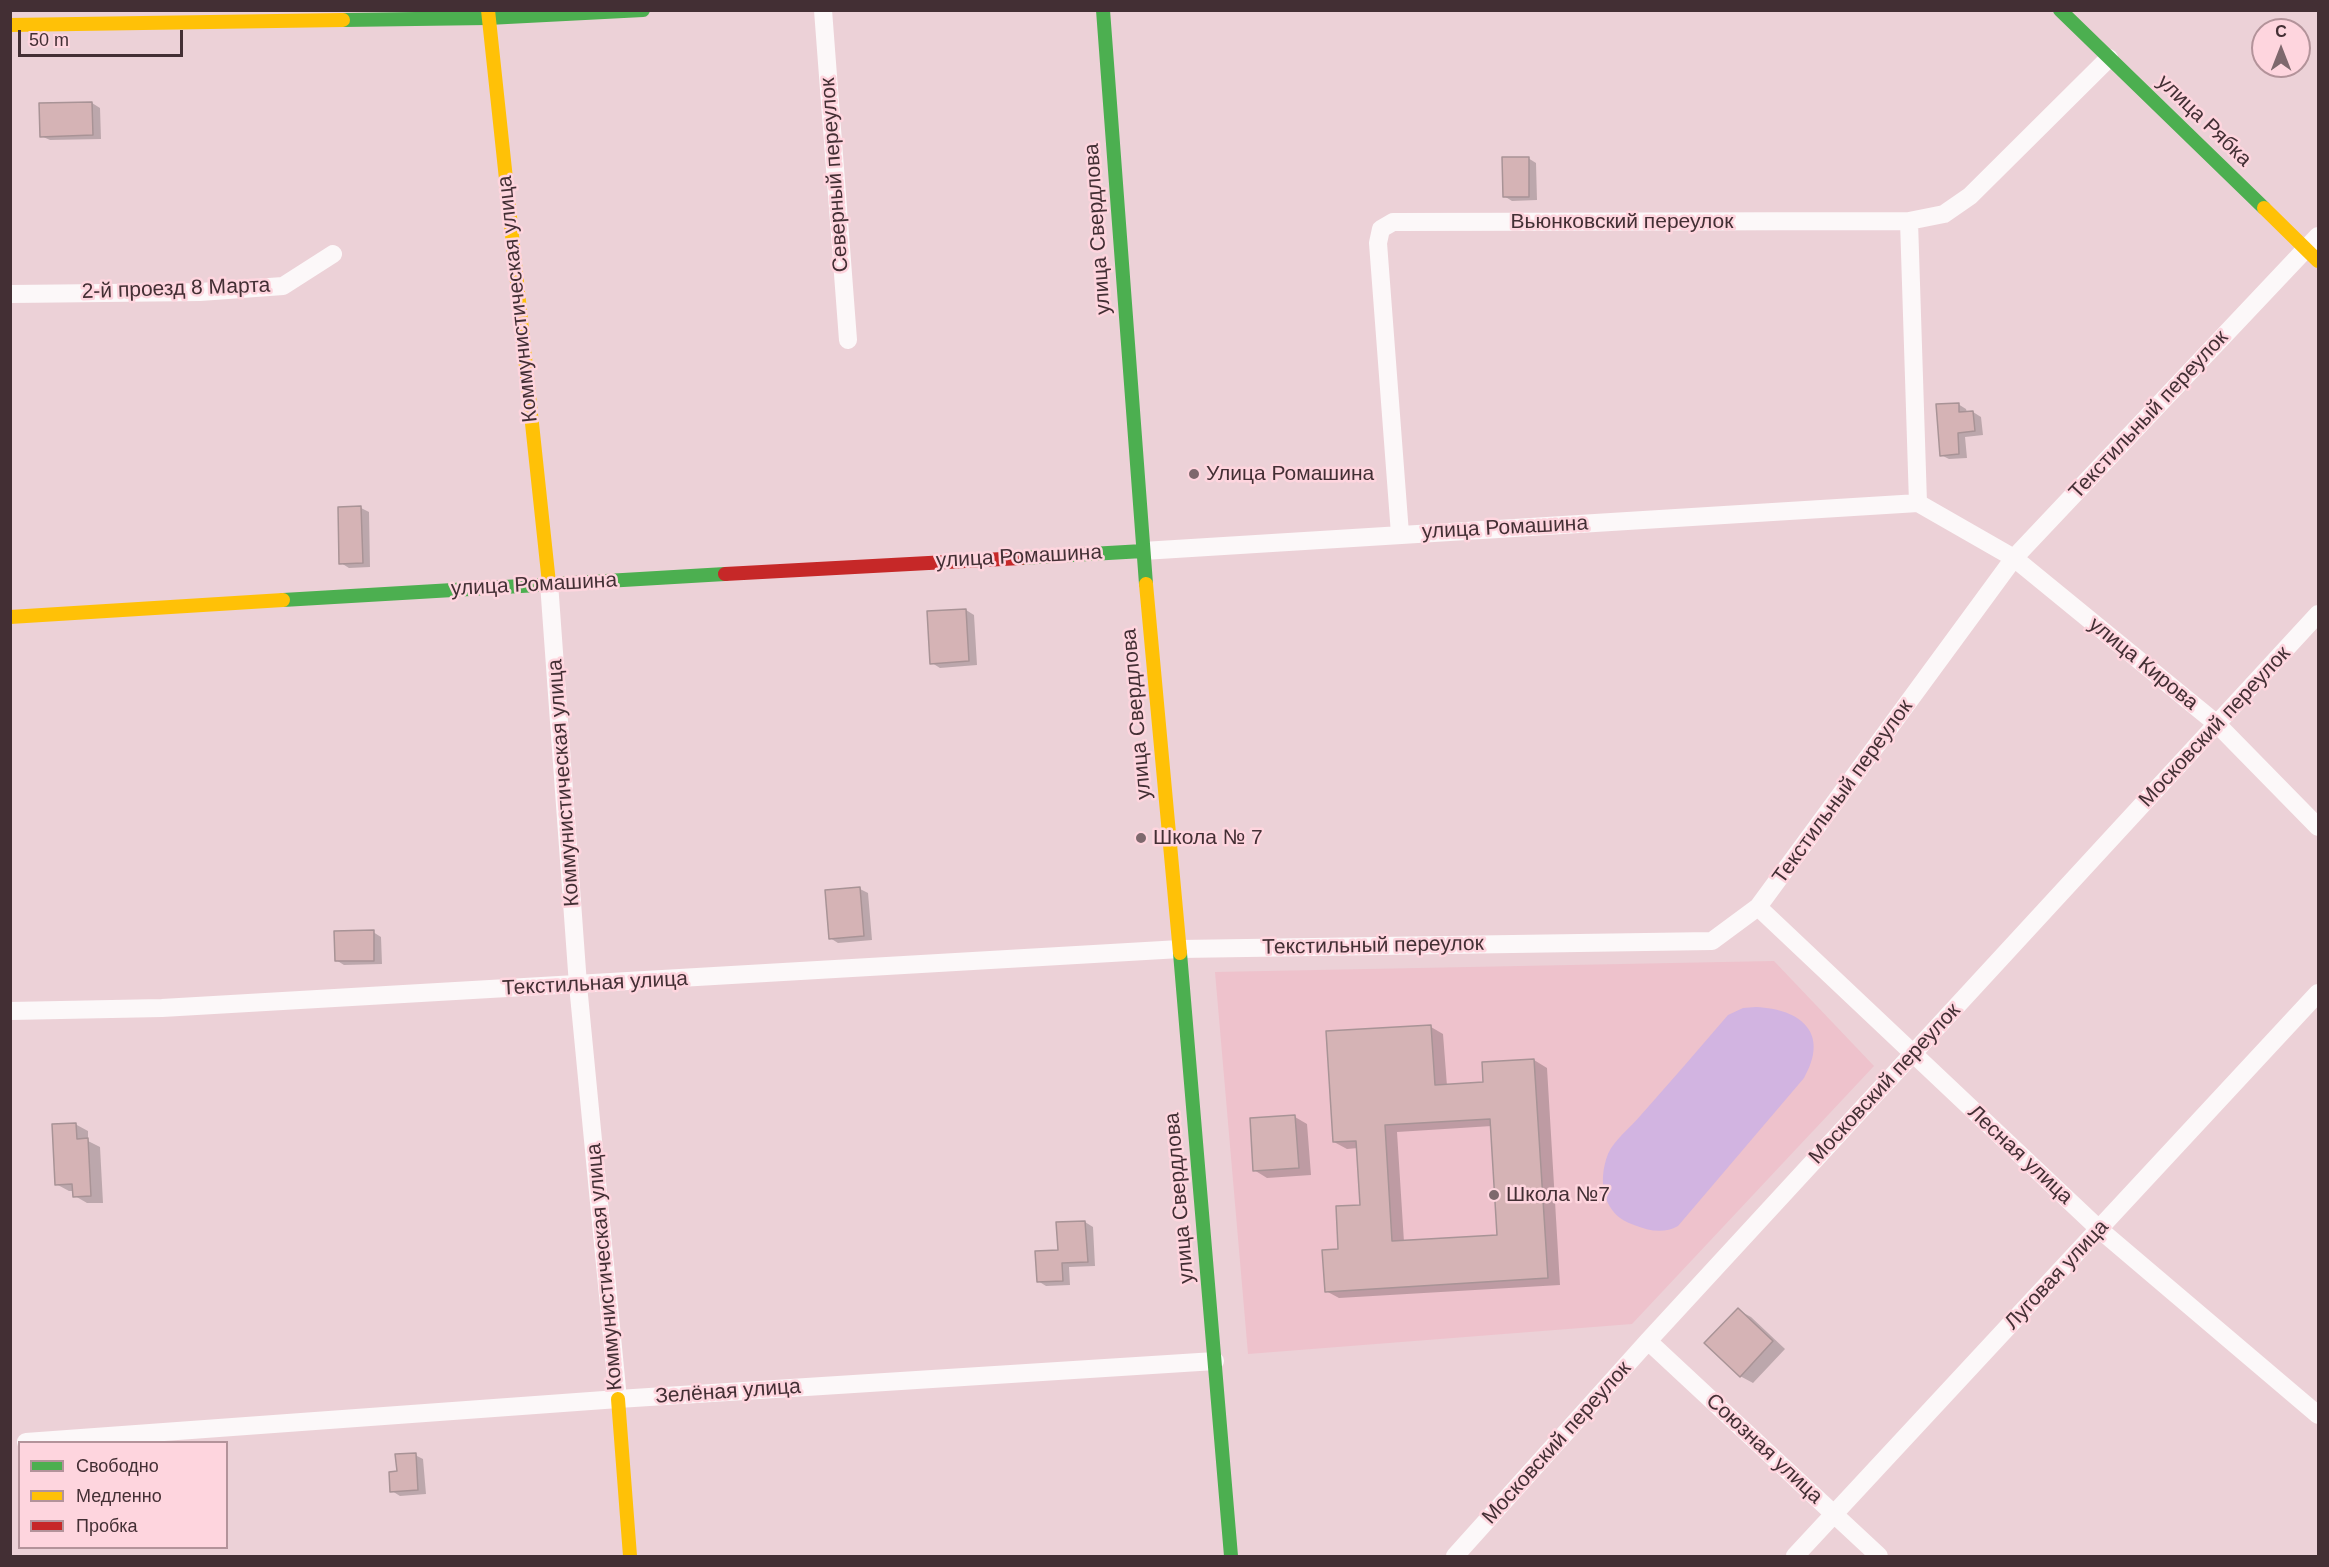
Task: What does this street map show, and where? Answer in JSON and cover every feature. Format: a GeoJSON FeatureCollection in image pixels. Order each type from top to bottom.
{"type":"FeatureCollection","features":[{"type":"Feature","properties":{"kind":"main road"},"geometry":{"type":"LineString","coordinates":[[10,25],[43,17],[488,14],[643,10]]}},
{"type":"Feature","properties":{"kind":"main road","name":"улица Свердлова"},"geometry":{"type":"LineString","coordinates":[[1103,10],[1143,551],[1180,950],[1231,1557]]}},
{"type":"Feature","properties":{"kind":"main road","name":"улица Рябка"},"geometry":{"type":"LineString","coordinates":[[2060,10],[2314,249]]}},
{"type":"Feature","properties":{"kind":"main road","name":"Коммунистическая улица"},"geometry":{"type":"LineString","coordinates":[[488,14],[549,583]]}},
{"type":"Feature","properties":{"kind":"main road","name":"улица Ромашина"},"geometry":{"type":"LineString","coordinates":[[10,617],[549,583],[1143,551]]}},
{"type":"Feature","properties":{"kind":"main road","name":"Коммунистическая улица"},"geometry":{"type":"LineString","coordinates":[[618,1399],[630,1557]]}},
{"type":"Feature","properties":{"kind":"street","name":"Северный переулок"},"geometry":{"type":"LineString","coordinates":[[823,10],[848,340]]}},
{"type":"Feature","properties":{"kind":"street","name":"Вьюнковский переулок"},"geometry":{"type":"LineString","coordinates":[[1400,534],[1378,243],[1381,229],[1393,222],[1909,221],[1944,214],[1970,196],[2109,58]]}},
{"type":"Feature","properties":{"kind":"street"},"geometry":{"type":"LineString","coordinates":[[1909,221],[1918,503],[2014,558]]}},
{"type":"Feature","properties":{"kind":"street","name":"Текстильный переулок"},"geometry":{"type":"LineString","coordinates":[[1180,950],[1712,941],[1758,907],[2014,558],[2314,249]]}},
{"type":"Feature","properties":{"kind":"street","name":"2-й проезд 8 Марта"},"geometry":{"type":"LineString","coordinates":[[10,294],[200,292],[283,286],[333,254]]}},
{"type":"Feature","properties":{"kind":"street","name":"улица Ромашина"},"geometry":{"type":"LineString","coordinates":[[1143,551],[1918,503]]}},
{"type":"Feature","properties":{"kind":"street","name":"улица Кирова"},"geometry":{"type":"LineString","coordinates":[[2014,558],[2217,724],[2319,827]]}},
{"type":"Feature","properties":{"kind":"street","name":"Коммунистическая улица"},"geometry":{"type":"LineString","coordinates":[[549,583],[578,985],[618,1399]]}},
{"type":"Feature","properties":{"kind":"street","name":"Московский переулок"},"geometry":{"type":"LineString","coordinates":[[1455,1557],[1648,1341],[2319,614]]}},
{"type":"Feature","properties":{"kind":"street","name":"Лесная улица"},"geometry":{"type":"LineString","coordinates":[[1758,907],[2098,1229],[2319,1415]]}},
{"type":"Feature","properties":{"kind":"street","name":"Текстильная улица"},"geometry":{"type":"LineString","coordinates":[[10,1011],[162,1008],[1180,950]]}},
{"type":"Feature","properties":{"kind":"street","name":"Луговая улица"},"geometry":{"type":"LineString","coordinates":[[1795,1557],[2319,993]]}},
{"type":"Feature","properties":{"kind":"street","name":"Союзная улица"},"geometry":{"type":"LineString","coordinates":[[1648,1341],[1879,1557]]}},
{"type":"Feature","properties":{"kind":"street","name":"Зелёная улица"},"geometry":{"type":"LineString","coordinates":[[53,1441],[618,1399],[1215,1361]]}},
{"type":"Feature","properties":{"kind":"shaded area","name":"Школа №7"},"geometry":{"type":"Polygon","coordinates":[[[1774,961],[1874,1066],[1632,1324],[1248,1354],[1215,972],[1774,961]]]}},
{"type":"Feature","properties":{"kind":"shaded area"},"geometry":{"type":"Polygon","coordinates":[[[1756,1007],[1786,1013],[1798,1018],[1807,1026],[1814,1048],[1804,1078],[1678,1226],[1673,1229],[1656,1231],[1624,1220],[1609,1206],[1603,1186],[1605,1165],[1611,1149],[1728,1015],[1743,1008],[1756,1007]]]}},
{"type":"Feature","properties":{"kind":"building"},"geometry":{"type":"Polygon","coordinates":[[[92,102],[93,135],[40,137],[39,103],[92,102]]]}},
{"type":"Feature","properties":{"kind":"building"},"geometry":{"type":"Polygon","coordinates":[[[1502,157],[1529,157],[1529,197],[1503,197],[1502,157]]]}},
{"type":"Feature","properties":{"kind":"building"},"geometry":{"type":"Polygon","coordinates":[[[1959,403],[1959,412],[1973,411],[1975,431],[1958,433],[1959,454],[1940,456],[1936,404],[1959,403]]]}},
{"type":"Feature","properties":{"kind":"building"},"geometry":{"type":"Polygon","coordinates":[[[361,506],[363,563],[339,564],[338,507],[361,506]]]}},
{"type":"Feature","properties":{"kind":"building"},"geometry":{"type":"Polygon","coordinates":[[[966,609],[969,661],[930,664],[927,611],[966,609]]]}},
{"type":"Feature","properties":{"kind":"building"},"geometry":{"type":"Polygon","coordinates":[[[860,887],[864,936],[829,939],[825,890],[860,887]]]}},
{"type":"Feature","properties":{"kind":"building"},"geometry":{"type":"Polygon","coordinates":[[[374,930],[374,961],[335,961],[334,931],[374,930]]]}},
{"type":"Feature","properties":{"kind":"building"},"geometry":{"type":"Polygon","coordinates":[[[1431,1025],[1435,1085],[1483,1082],[1482,1062],[1534,1059],[1548,1278],[1325,1292],[1322,1250],[1338,1249],[1336,1206],[1360,1205],[1356,1141],[1333,1142],[1326,1031],[1431,1025]],[[1490,1119],[1385,1125],[1392,1241],[1497,1235],[1490,1119]]]}},
{"type":"Feature","properties":{"kind":"building"},"geometry":{"type":"Polygon","coordinates":[[[1295,1115],[1299,1168],[1253,1171],[1250,1118],[1295,1115]]]}},
{"type":"Feature","properties":{"kind":"building"},"geometry":{"type":"Polygon","coordinates":[[[76,1123],[77,1139],[88,1138],[91,1196],[73,1197],[72,1184],[55,1185],[52,1124],[76,1123]]]}},
{"type":"Feature","properties":{"kind":"building"},"geometry":{"type":"Polygon","coordinates":[[[1085,1221],[1088,1262],[1062,1263],[1063,1281],[1037,1282],[1035,1251],[1058,1250],[1056,1222],[1085,1221]]]}},
{"type":"Feature","properties":{"kind":"building"},"geometry":{"type":"Polygon","coordinates":[[[1738,1308],[1773,1341],[1740,1377],[1704,1343],[1738,1308]]]}},
{"type":"Feature","properties":{"kind":"building"},"geometry":{"type":"Polygon","coordinates":[[[416,1453],[418,1490],[390,1492],[389,1472],[397,1471],[395,1454],[416,1453]]]}},
{"type":"Feature","properties":{"kind":"traffic: fast"},"geometry":{"type":"LineString","coordinates":[[343,20],[488,18],[643,10]]}},
{"type":"Feature","properties":{"kind":"traffic: fast"},"geometry":{"type":"LineString","coordinates":[[1103,10],[1146,584]]}},
{"type":"Feature","properties":{"kind":"traffic: fast"},"geometry":{"type":"LineString","coordinates":[[2060,10],[2264,208]]}},
{"type":"Feature","properties":{"kind":"traffic: fast"},"geometry":{"type":"LineString","coordinates":[[1021,558],[1143,551]]}},
{"type":"Feature","properties":{"kind":"traffic: fast"},"geometry":{"type":"LineString","coordinates":[[283,600],[725,574]]}},
{"type":"Feature","properties":{"kind":"traffic: fast"},"geometry":{"type":"LineString","coordinates":[[1180,953],[1231,1556]]}},
{"type":"Feature","properties":{"kind":"traffic: slow"},"geometry":{"type":"LineString","coordinates":[[488,10],[549,583]]}},
{"type":"Feature","properties":{"kind":"traffic: slow"},"geometry":{"type":"LineString","coordinates":[[10,25],[343,20]]}},
{"type":"Feature","properties":{"kind":"traffic: slow"},"geometry":{"type":"LineString","coordinates":[[2264,208],[2318,261]]}},
{"type":"Feature","properties":{"kind":"traffic: slow"},"geometry":{"type":"LineString","coordinates":[[1146,584],[1180,953]]}},
{"type":"Feature","properties":{"kind":"traffic: slow"},"geometry":{"type":"LineString","coordinates":[[10,617],[283,600]]}},
{"type":"Feature","properties":{"kind":"traffic: slow"},"geometry":{"type":"LineString","coordinates":[[618,1399],[630,1556]]}},
{"type":"Feature","properties":{"kind":"traffic: jam"},"geometry":{"type":"LineString","coordinates":[[725,574],[1021,558]]}},
{"type":"Feature","properties":{"kind":"place","name":"Улица Ромашина"},"geometry":{"type":"Point","coordinates":[1194,474]}},
{"type":"Feature","properties":{"kind":"place","name":"Школа № 7"},"geometry":{"type":"Point","coordinates":[1141,838]}},
{"type":"Feature","properties":{"kind":"place","name":"Школа №7"},"geometry":{"type":"Point","coordinates":[1494,1195]}}]}
